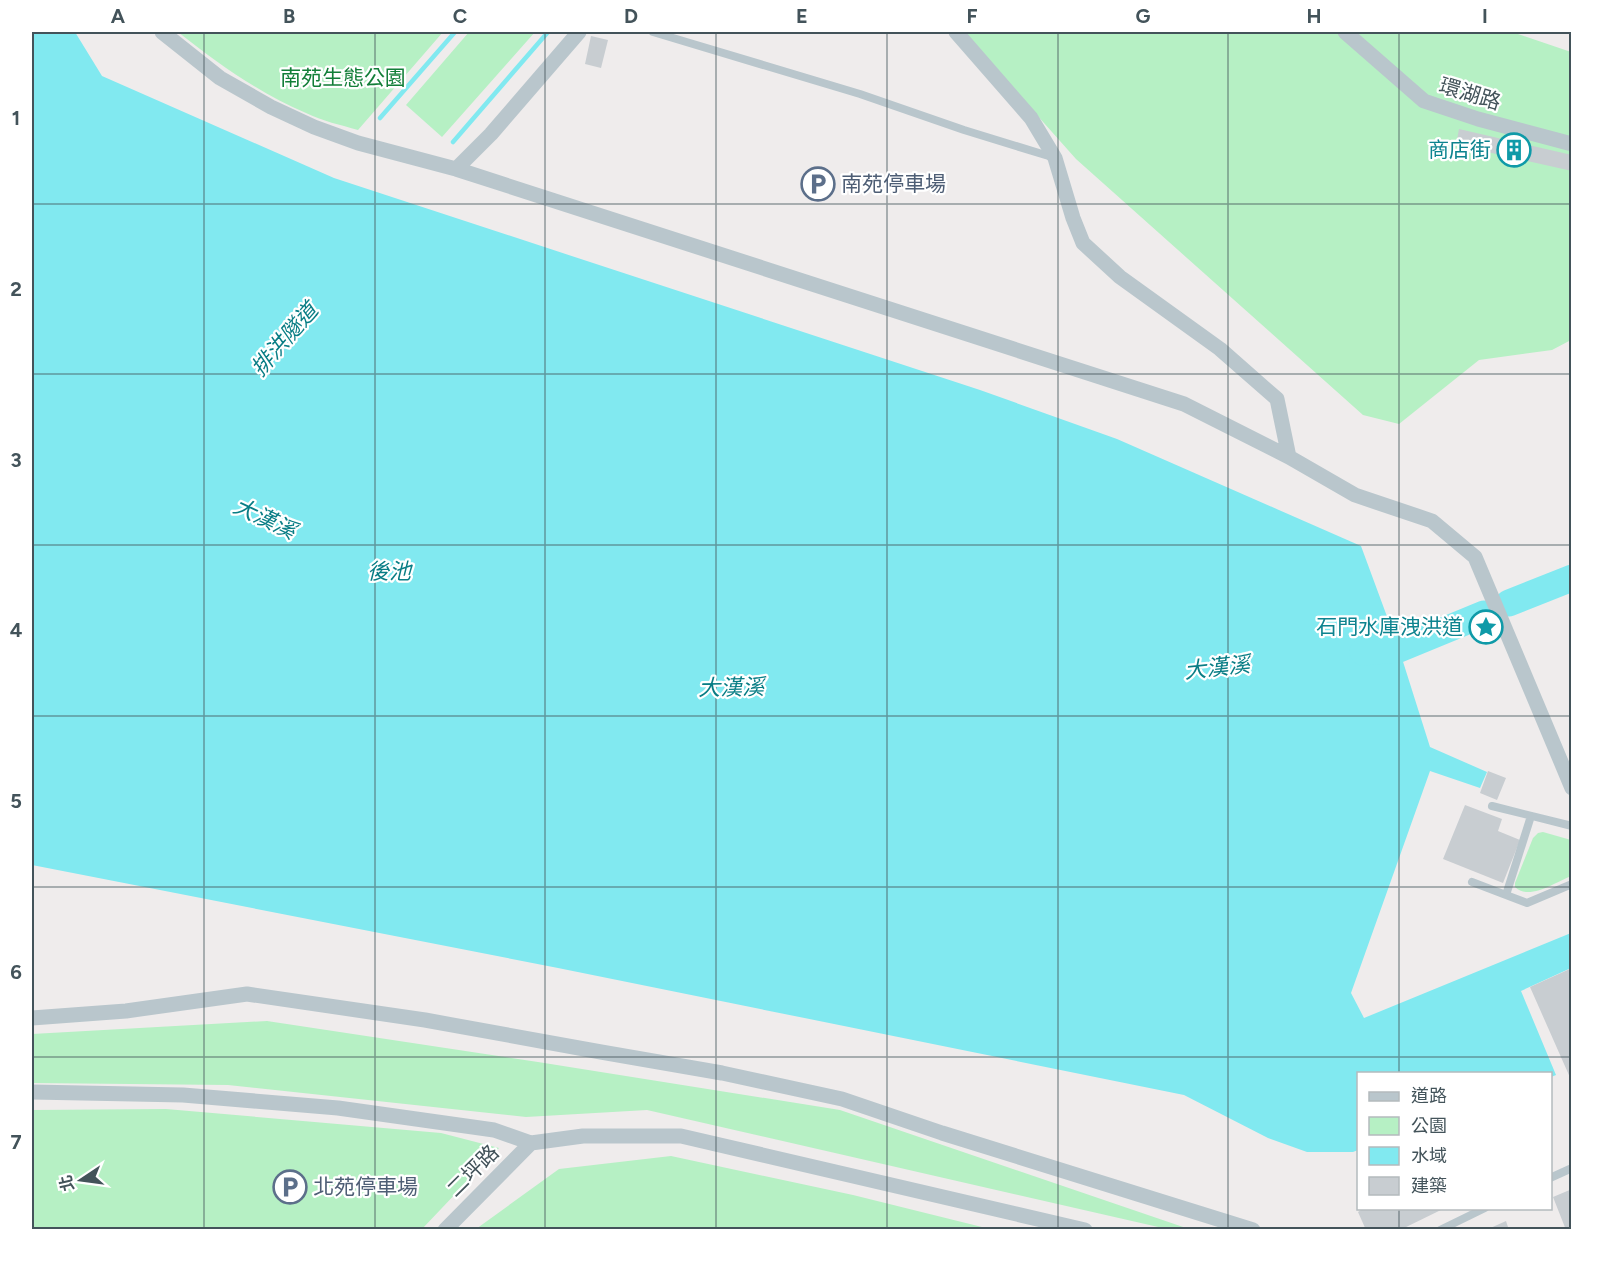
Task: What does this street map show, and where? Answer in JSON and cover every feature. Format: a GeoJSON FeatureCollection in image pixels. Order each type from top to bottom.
{"type":"FeatureCollection","features":[{"type":"Feature","properties":{"kind":"street"},"geometry":{"type":"LineString","coordinates":[[162,32],[220,78],[271,107],[314,127],[358,143],[456,168],[1184,404],[1289,457],[1355,495],[1432,521],[1475,556],[1572,788]]}},
{"type":"Feature","properties":{"kind":"street"},"geometry":{"type":"LineString","coordinates":[[456,168],[491,134],[579,32]]}},
{"type":"Feature","properties":{"kind":"street"},"geometry":{"type":"LineString","coordinates":[[956,32],[1031,118],[1054,158],[1083,243],[1120,277],[1220,349],[1277,399],[1289,457]]}},
{"type":"Feature","properties":{"kind":"street","name":"環湖路"},"geometry":{"type":"LineString","coordinates":[[1345,32],[1424,102],[1572,144]]}},
{"type":"Feature","properties":{"kind":"street"},"geometry":{"type":"LineString","coordinates":[[32,1018],[126,1011],[247,994],[425,1020],[722,1073],[842,1099],[942,1133],[1253,1230]]}},
{"type":"Feature","properties":{"kind":"street"},"geometry":{"type":"LineString","coordinates":[[32,1092],[183,1095],[338,1108],[494,1130],[531,1143],[583,1136],[681,1136],[1085,1230]]}},
{"type":"Feature","properties":{"kind":"street","name":"二坪路"},"geometry":{"type":"LineString","coordinates":[[445,1230],[531,1143]]}},
{"type":"Feature","properties":{"kind":"lane"},"geometry":{"type":"LineString","coordinates":[[653,32],[860,94],[1054,158]]}},
{"type":"Feature","properties":{"kind":"lane"},"geometry":{"type":"LineString","coordinates":[[1492,806],[1572,826]]}},
{"type":"Feature","properties":{"kind":"lane"},"geometry":{"type":"LineString","coordinates":[[1506,895],[1531,816]]}},
{"type":"Feature","properties":{"kind":"lane"},"geometry":{"type":"LineString","coordinates":[[1472,882],[1527,903],[1572,884]]}},
{"type":"Feature","properties":{"kind":"lane"},"geometry":{"type":"LineString","coordinates":[[1552,1178],[1572,1168]]}},
{"type":"Feature","properties":{"kind":"lane"},"geometry":{"type":"LineString","coordinates":[[1440,1230],[1483,1210]]}},
{"type":"Feature","properties":{"kind":"green space","name":"南苑生態公園"},"geometry":{"type":"Polygon","coordinates":[[[178,32],[443,32],[358,130],[318,118],[255,87],[178,32]]]}},
{"type":"Feature","properties":{"kind":"green space"},"geometry":{"type":"Polygon","coordinates":[[[469,32],[535,32],[442,137],[406,105],[469,32]]]}},
{"type":"Feature","properties":{"kind":"green space"},"geometry":{"type":"Polygon","coordinates":[[[963,32],[1517,32],[1571,52],[1571,340],[1552,350],[1479,360],[1399,424],[1363,415],[1076,159],[963,32]]]}},
{"type":"Feature","properties":{"kind":"green space"},"geometry":{"type":"Polygon","coordinates":[[[1543,832],[1571,840],[1571,876],[1543,889],[1521,891],[1515,887],[1515,883],[1533,838],[1543,832]]]}},
{"type":"Feature","properties":{"kind":"green space"},"geometry":{"type":"Polygon","coordinates":[[[267,1021],[840,1110],[1189,1229],[1167,1229],[647,1110],[526,1117],[228,1085],[32,1083],[32,1034],[267,1021]]]}},
{"type":"Feature","properties":{"kind":"green space"},"geometry":{"type":"Polygon","coordinates":[[[166,1109],[441,1133],[499,1148],[422,1229],[32,1229],[32,1110],[166,1109]]]}},
{"type":"Feature","properties":{"kind":"green space"},"geometry":{"type":"Polygon","coordinates":[[[671,1156],[853,1195],[990,1229],[476,1229],[559,1169],[671,1156]]]}},
{"type":"Feature","properties":{"kind":"water","name":"後池"},"geometry":{"type":"Polygon","coordinates":[[[32,32],[75,32],[102,76],[334,178],[980,390],[1117,439],[1361,546],[1399,649],[1430,747],[1487,772],[1480,788],[1430,771],[1351,993],[1364,1018],[1571,933],[1571,968],[1521,991],[1556,1075],[1552,1077],[1552,1072],[1357,1072],[1357,1150],[1307,1152],[1268,1138],[1184,1095],[558,968],[32,865],[32,32]]]}},
{"type":"Feature","properties":{"kind":"building"},"geometry":{"type":"Polygon","coordinates":[[[591,36],[608,40],[601,68],[585,64],[591,36]]]}},
{"type":"Feature","properties":{"kind":"building","name":"商店街"},"geometry":{"type":"Polygon","coordinates":[[[1459,129],[1572,155],[1572,171],[1456,145],[1459,129]]]}},
{"type":"Feature","properties":{"kind":"building"},"geometry":{"type":"Polygon","coordinates":[[[1488,771],[1506,778],[1497,800],[1480,793],[1488,771]]]}},
{"type":"Feature","properties":{"kind":"building"},"geometry":{"type":"Polygon","coordinates":[[[1465,805],[1502,819],[1498,831],[1520,840],[1503,883],[1443,859],[1465,805]]]}},
{"type":"Feature","properties":{"kind":"building"},"geometry":{"type":"Polygon","coordinates":[[[1572,968],[1572,1082],[1530,987],[1572,968]]]}},
{"type":"Feature","properties":{"kind":"building"},"geometry":{"type":"Polygon","coordinates":[[[1572,1189],[1572,1230],[1566,1230],[1553,1197],[1572,1189]]]}},
{"type":"Feature","properties":{"kind":"building"},"geometry":{"type":"Polygon","coordinates":[[[1361,1210],[1441,1210],[1400,1230],[1366,1230],[1358,1212],[1361,1210]]]}},
{"type":"Feature","properties":{"kind":"building"},"geometry":{"type":"Polygon","coordinates":[[[1506,1221],[1509,1230],[1486,1230],[1506,1221]]]}},
{"type":"Feature","properties":{"kind":"waterway","name":"排洪隧道"},"geometry":{"type":"LineString","coordinates":[[380,118],[455,32]]}},
{"type":"Feature","properties":{"kind":"waterway","name":"排洪隧道"},"geometry":{"type":"LineString","coordinates":[[453,142],[548,32]]}},
{"type":"Feature","properties":{"kind":"waterway","name":"大漢溪"},"geometry":{"type":"LineString","coordinates":[[1509,603],[1572,578]]}},
{"type":"Feature","properties":{"kind":"waterway","name":"大漢溪"},"geometry":{"type":"LineString","coordinates":[[1363,652],[1399,649],[1484,614]]}},
{"type":"Feature","properties":{"kind":"place","name":"商店街"},"geometry":{"type":"Point","coordinates":[1514,150]}},
{"type":"Feature","properties":{"kind":"place","name":"南苑停車場"},"geometry":{"type":"Point","coordinates":[818,184]}},
{"type":"Feature","properties":{"kind":"place","name":"石門水庫洩洪道"},"geometry":{"type":"Point","coordinates":[1486,627]}},
{"type":"Feature","properties":{"kind":"place","name":"北苑停車場"},"geometry":{"type":"Point","coordinates":[290,1187]}}]}
